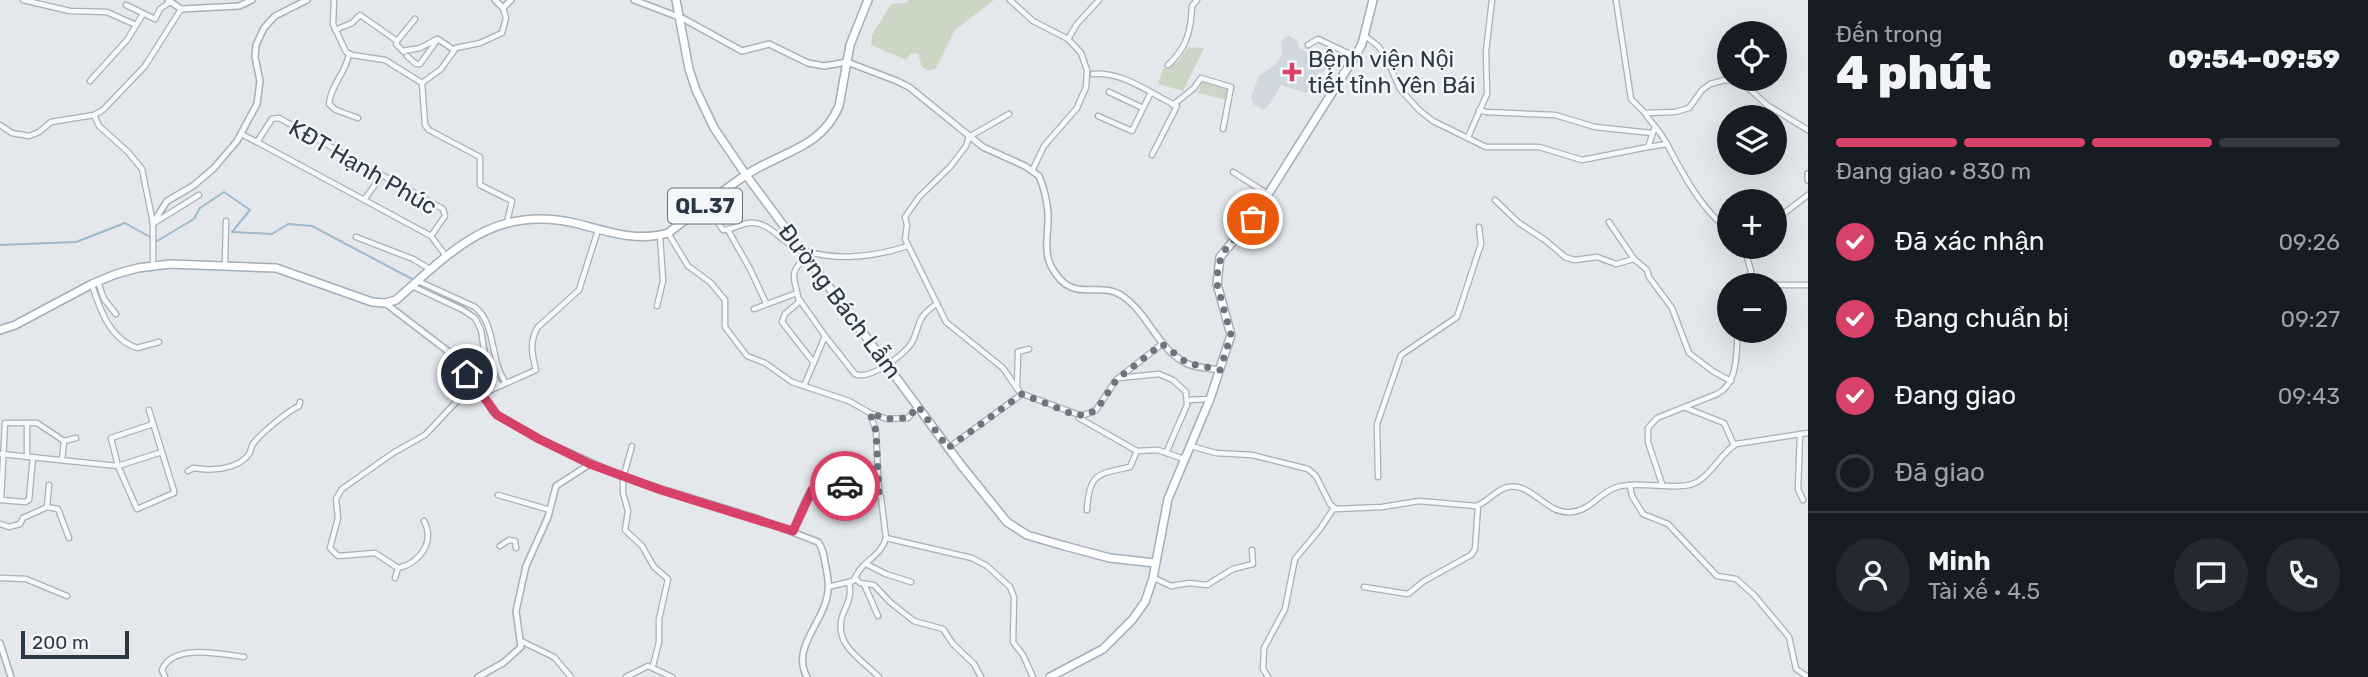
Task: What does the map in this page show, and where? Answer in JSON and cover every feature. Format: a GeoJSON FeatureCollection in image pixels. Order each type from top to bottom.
{"type":"FeatureCollection","features":[{"type":"Feature","properties":{"kind":"main road","name":"Đường Bách Lẫm"},"geometry":{"type":"LineString","coordinates":[[676,0],[696,90],[714,128],[948,448],[1007,522],[1027,535],[1110,558],[1156,563]]}},
{"type":"Feature","properties":{"kind":"main road","name":"QL.37"},"geometry":{"type":"LineString","coordinates":[[385,303],[396,300],[446,256],[492,226],[524,219],[559,219],[626,237],[652,238],[664,234],[746,175],[805,146],[824,129],[839,106],[850,45],[868,0]]}},
{"type":"Feature","properties":{"kind":"main road"},"geometry":{"type":"LineString","coordinates":[[1050,677],[1059,675],[1103,649],[1139,610],[1149,592],[1164,513],[1210,399],[1231,335],[1217,284],[1218,265],[1225,250],[1253,219],[1354,57],[1364,35],[1373,0]]}},
{"type":"Feature","properties":{"kind":"main road"},"geometry":{"type":"LineString","coordinates":[[0,330],[116,274],[153,265],[225,264],[276,268],[372,302],[385,303]]}},
{"type":"Feature","properties":{"kind":"street"},"geometry":{"type":"LineString","coordinates":[[23,0],[70,11],[107,12],[136,25]]}},
{"type":"Feature","properties":{"kind":"street"},"geometry":{"type":"LineString","coordinates":[[126,5],[155,19],[160,9],[169,1],[181,9],[243,6],[252,0]]}},
{"type":"Feature","properties":{"kind":"street"},"geometry":{"type":"LineString","coordinates":[[154,226],[167,201],[193,186],[214,168],[241,134],[257,104],[260,81],[254,57],[264,28],[275,16],[307,0]]}},
{"type":"Feature","properties":{"kind":"street"},"geometry":{"type":"LineString","coordinates":[[334,0],[332,14],[335,30],[349,54],[385,60],[422,83]]}},
{"type":"Feature","properties":{"kind":"street"},"geometry":{"type":"LineString","coordinates":[[422,83],[441,69],[454,50],[502,33],[506,18],[503,8],[495,0]]}},
{"type":"Feature","properties":{"kind":"street"},"geometry":{"type":"LineString","coordinates":[[503,8],[512,0]]}},
{"type":"Feature","properties":{"kind":"street"},"geometry":{"type":"LineString","coordinates":[[634,0],[678,16],[741,51],[769,44],[808,63],[824,66],[847,62],[909,87],[983,147],[1039,176],[1046,200],[1048,255],[1054,271],[1071,288],[1080,291],[1112,292],[1121,296],[1144,317],[1162,344],[1187,363],[1220,370]]}},
{"type":"Feature","properties":{"kind":"street"},"geometry":{"type":"LineString","coordinates":[[1010,0],[1033,21],[1068,39],[1081,53],[1086,64],[1086,87],[1073,115],[1044,146],[1032,171]]}},
{"type":"Feature","properties":{"kind":"street"},"geometry":{"type":"LineString","coordinates":[[1068,39],[1077,24],[1099,0]]}},
{"type":"Feature","properties":{"kind":"street"},"geometry":{"type":"LineString","coordinates":[[1168,65],[1187,40],[1193,18],[1192,6],[1197,0]]}},
{"type":"Feature","properties":{"kind":"street"},"geometry":{"type":"LineString","coordinates":[[1468,137],[1487,94],[1486,51],[1492,0]]}},
{"type":"Feature","properties":{"kind":"street"},"geometry":{"type":"LineString","coordinates":[[1616,0],[1631,99],[1668,144],[1717,221]]}},
{"type":"Feature","properties":{"kind":"street"},"geometry":{"type":"LineString","coordinates":[[0,125],[12,133],[29,136],[51,122],[94,115],[103,110],[145,65],[181,9]]}},
{"type":"Feature","properties":{"kind":"street"},"geometry":{"type":"LineString","coordinates":[[90,81],[127,40],[143,14]]}},
{"type":"Feature","properties":{"kind":"street"},"geometry":{"type":"LineString","coordinates":[[335,30],[352,23],[360,15],[397,41],[396,44],[416,64],[420,64],[438,39]]}},
{"type":"Feature","properties":{"kind":"street"},"geometry":{"type":"LineString","coordinates":[[397,41],[415,19]]}},
{"type":"Feature","properties":{"kind":"street"},"geometry":{"type":"LineString","coordinates":[[1364,35],[1382,52],[1400,89],[1419,110],[1433,121],[1486,147],[1539,147],[1583,160],[1668,144]]}},
{"type":"Feature","properties":{"kind":"street"},"geometry":{"type":"LineString","coordinates":[[404,53],[438,39],[454,50]]}},
{"type":"Feature","properties":{"kind":"street"},"geometry":{"type":"LineString","coordinates":[[1308,45],[1318,39],[1354,57]]}},
{"type":"Feature","properties":{"kind":"street"},"geometry":{"type":"LineString","coordinates":[[349,54],[333,87],[329,104],[335,110],[358,118]]}},
{"type":"Feature","properties":{"kind":"street"},"geometry":{"type":"LineString","coordinates":[[1093,74],[1121,76],[1150,94],[1177,106],[1152,155]]}},
{"type":"Feature","properties":{"kind":"street"},"geometry":{"type":"LineString","coordinates":[[1173,104],[1194,88],[1201,78],[1231,87],[1223,129]]}},
{"type":"Feature","properties":{"kind":"street"},"geometry":{"type":"LineString","coordinates":[[1645,113],[1657,114],[1689,108],[1702,90],[1714,82],[1737,81],[1746,84],[1767,105],[1808,130]]}},
{"type":"Feature","properties":{"kind":"street"},"geometry":{"type":"LineString","coordinates":[[422,83],[425,125],[429,130],[480,157],[480,185],[512,201],[507,222]]}},
{"type":"Feature","properties":{"kind":"street"},"geometry":{"type":"LineString","coordinates":[[1110,92],[1143,108]]}},
{"type":"Feature","properties":{"kind":"street"},"geometry":{"type":"LineString","coordinates":[[1098,116],[1132,131],[1150,94]]}},
{"type":"Feature","properties":{"kind":"street"},"geometry":{"type":"LineString","coordinates":[[1479,110],[1555,115],[1595,127],[1653,128]]}},
{"type":"Feature","properties":{"kind":"street"},"geometry":{"type":"LineString","coordinates":[[1009,114],[969,137],[950,167],[919,197],[905,217],[905,239],[946,322],[1003,368],[1020,392],[1075,415],[1137,451],[1153,449],[1184,459]]}},
{"type":"Feature","properties":{"kind":"street"},"geometry":{"type":"LineString","coordinates":[[1648,147],[1657,114]]}},
{"type":"Feature","properties":{"kind":"street"},"geometry":{"type":"LineString","coordinates":[[94,115],[100,126],[142,169],[154,226],[153,265]]}},
{"type":"Feature","properties":{"kind":"street","name":"KĐT Hạnh Phúc"},"geometry":{"type":"LineString","coordinates":[[431,236],[445,216],[443,209],[279,118],[272,119],[257,142],[431,236],[446,256]]}},
{"type":"Feature","properties":{"kind":"street"},"geometry":{"type":"LineString","coordinates":[[241,134],[257,142]]}},
{"type":"Feature","properties":{"kind":"street"},"geometry":{"type":"LineString","coordinates":[[1233,172],[1268,194]]}},
{"type":"Feature","properties":{"kind":"street"},"geometry":{"type":"LineString","coordinates":[[1808,174],[1808,180]]}},
{"type":"Feature","properties":{"kind":"street"},"geometry":{"type":"LineString","coordinates":[[364,200],[382,175]]}},
{"type":"Feature","properties":{"kind":"street"},"geometry":{"type":"LineString","coordinates":[[154,226],[199,195]]}},
{"type":"Feature","properties":{"kind":"street"},"geometry":{"type":"LineString","coordinates":[[1787,211],[1808,195]]}},
{"type":"Feature","properties":{"kind":"street"},"geometry":{"type":"LineString","coordinates":[[1495,200],[1519,223],[1565,257],[1574,260],[1597,257],[1616,264],[1634,259]]}},
{"type":"Feature","properties":{"kind":"street"},"geometry":{"type":"LineString","coordinates":[[706,205],[721,228],[728,230],[744,223],[760,224],[791,244],[817,253],[864,257],[908,246]]}},
{"type":"Feature","properties":{"kind":"street"},"geometry":{"type":"LineString","coordinates":[[225,264],[226,221]]}},
{"type":"Feature","properties":{"kind":"street"},"geometry":{"type":"LineString","coordinates":[[1609,222],[1672,307],[1689,353],[1731,381]]}},
{"type":"Feature","properties":{"kind":"street"},"geometry":{"type":"LineString","coordinates":[[1378,477],[1377,424],[1401,355],[1457,317],[1481,244],[1479,227]]}},
{"type":"Feature","properties":{"kind":"street"},"geometry":{"type":"LineString","coordinates":[[424,521],[429,539],[424,550],[408,566],[398,568],[375,553],[338,556],[332,553],[330,546],[338,520],[338,494],[393,453],[428,433],[458,400],[481,394],[536,370],[531,351],[534,333],[579,290],[598,230]]}},
{"type":"Feature","properties":{"kind":"street"},"geometry":{"type":"LineString","coordinates":[[728,230],[766,303]]}},
{"type":"Feature","properties":{"kind":"street"},"geometry":{"type":"LineString","coordinates":[[657,306],[663,281],[664,234]]}},
{"type":"Feature","properties":{"kind":"street"},"geometry":{"type":"LineString","coordinates":[[664,234],[688,266],[710,282],[725,300],[725,327],[747,356],[765,363],[792,382],[849,401],[887,419],[908,418],[918,406]]}},
{"type":"Feature","properties":{"kind":"street"},"geometry":{"type":"LineString","coordinates":[[356,237],[413,259],[431,269]]}},
{"type":"Feature","properties":{"kind":"street"},"geometry":{"type":"LineString","coordinates":[[807,256],[796,266],[793,273],[797,304],[783,316],[783,324],[814,363]]}},
{"type":"Feature","properties":{"kind":"street"},"geometry":{"type":"LineString","coordinates":[[95,283],[116,314]]}},
{"type":"Feature","properties":{"kind":"street"},"geometry":{"type":"LineString","coordinates":[[95,283],[97,302],[116,336],[137,348],[159,342]]}},
{"type":"Feature","properties":{"kind":"street"},"geometry":{"type":"LineString","coordinates":[[415,283],[475,307],[483,313],[495,360],[506,383]]}},
{"type":"Feature","properties":{"kind":"street"},"geometry":{"type":"LineString","coordinates":[[415,283],[475,318],[481,330],[486,363],[499,386]]}},
{"type":"Feature","properties":{"kind":"street"},"geometry":{"type":"LineString","coordinates":[[1787,285],[1808,285]]}},
{"type":"Feature","properties":{"kind":"street"},"geometry":{"type":"LineString","coordinates":[[798,296],[825,336],[859,376],[871,374],[908,347],[922,317],[937,303]]}},
{"type":"Feature","properties":{"kind":"street"},"geometry":{"type":"LineString","coordinates":[[754,309],[766,303],[798,296]]}},
{"type":"Feature","properties":{"kind":"street"},"geometry":{"type":"LineString","coordinates":[[385,303],[453,355],[497,415],[539,439],[622,477],[815,540],[821,547],[828,587],[820,618],[802,652],[802,666],[807,677]]}},
{"type":"Feature","properties":{"kind":"street"},"geometry":{"type":"LineString","coordinates":[[804,386],[825,336]]}},
{"type":"Feature","properties":{"kind":"street"},"geometry":{"type":"LineString","coordinates":[[1662,484],[1648,442],[1648,428],[1657,418],[1721,393],[1731,381],[1737,343]]}},
{"type":"Feature","properties":{"kind":"street"},"geometry":{"type":"LineString","coordinates":[[1075,415],[1085,416],[1094,412],[1119,378],[1162,344]]}},
{"type":"Feature","properties":{"kind":"street"},"geometry":{"type":"LineString","coordinates":[[1020,392],[1018,352],[1029,349]]}},
{"type":"Feature","properties":{"kind":"street"},"geometry":{"type":"LineString","coordinates":[[1119,378],[1154,373],[1164,375],[1184,390],[1188,400],[1166,453]]}},
{"type":"Feature","properties":{"kind":"street"},"geometry":{"type":"LineString","coordinates":[[948,448],[1020,392]]}},
{"type":"Feature","properties":{"kind":"street"},"geometry":{"type":"LineString","coordinates":[[1188,400],[1210,399]]}},
{"type":"Feature","properties":{"kind":"street"},"geometry":{"type":"LineString","coordinates":[[188,471],[192,468],[226,470],[239,463],[250,454],[252,445],[287,411],[299,406],[300,402]]}},
{"type":"Feature","properties":{"kind":"street"},"geometry":{"type":"LineString","coordinates":[[1684,408],[1724,422],[1734,445]]}},
{"type":"Feature","properties":{"kind":"street"},"geometry":{"type":"LineString","coordinates":[[149,410],[174,495],[137,509],[118,466],[111,438],[153,424]]}},
{"type":"Feature","properties":{"kind":"street"},"geometry":{"type":"LineString","coordinates":[[828,587],[855,578],[865,564],[877,555],[886,538],[879,494],[876,431],[870,413]]}},
{"type":"Feature","properties":{"kind":"street"},"geometry":{"type":"LineString","coordinates":[[27,422],[30,457],[29,500],[25,502],[0,499],[5,423],[27,422],[37,423],[64,440],[76,438]]}},
{"type":"Feature","properties":{"kind":"street"},"geometry":{"type":"LineString","coordinates":[[1334,508],[1374,508],[1419,501],[1478,506],[1497,491],[1514,487],[1529,492],[1554,510],[1562,513],[1573,512],[1587,508],[1613,489],[1630,485],[1693,484],[1704,477],[1734,445],[1808,433]]}},
{"type":"Feature","properties":{"kind":"street"},"geometry":{"type":"LineString","coordinates":[[1800,434],[1798,489],[1803,500]]}},
{"type":"Feature","properties":{"kind":"street"},"geometry":{"type":"LineString","coordinates":[[62,460],[64,440]]}},
{"type":"Feature","properties":{"kind":"street"},"geometry":{"type":"LineString","coordinates":[[632,446],[622,477],[628,510],[625,530],[642,546],[654,567],[668,579],[658,622],[659,642],[653,666]]}},
{"type":"Feature","properties":{"kind":"street"},"geometry":{"type":"LineString","coordinates":[[1191,446],[1216,453],[1252,455],[1308,469],[1316,476],[1334,508]]}},
{"type":"Feature","properties":{"kind":"street"},"geometry":{"type":"LineString","coordinates":[[1087,510],[1088,489],[1100,474],[1130,467],[1137,451]]}},
{"type":"Feature","properties":{"kind":"street"},"geometry":{"type":"LineString","coordinates":[[1,454],[118,466],[162,452]]}},
{"type":"Feature","properties":{"kind":"street"},"geometry":{"type":"LineString","coordinates":[[478,677],[516,653],[521,641],[516,611],[526,566],[550,510],[553,492],[558,484],[590,464]]}},
{"type":"Feature","properties":{"kind":"street"},"geometry":{"type":"LineString","coordinates":[[47,507],[50,496],[48,485]]}},
{"type":"Feature","properties":{"kind":"street"},"geometry":{"type":"LineString","coordinates":[[793,531],[812,490],[826,485],[873,490],[879,494]]}},
{"type":"Feature","properties":{"kind":"street"},"geometry":{"type":"LineString","coordinates":[[1630,485],[1632,496],[1643,514],[1668,524],[1717,576],[1736,579],[1754,595],[1789,637],[1794,665],[1808,677]]}},
{"type":"Feature","properties":{"kind":"street"},"geometry":{"type":"LineString","coordinates":[[498,495],[550,510]]}},
{"type":"Feature","properties":{"kind":"street"},"geometry":{"type":"LineString","coordinates":[[1364,587],[1408,594],[1424,581],[1471,555],[1475,549],[1478,506]]}},
{"type":"Feature","properties":{"kind":"street"},"geometry":{"type":"LineString","coordinates":[[0,524],[9,527],[20,524],[23,518],[47,507],[58,509],[69,538]]}},
{"type":"Feature","properties":{"kind":"street"},"geometry":{"type":"LineString","coordinates":[[1268,677],[1263,669],[1264,648],[1285,608],[1296,556],[1317,533],[1334,508]]}},
{"type":"Feature","properties":{"kind":"street"},"geometry":{"type":"LineString","coordinates":[[886,538],[972,558],[987,566],[1010,587],[1014,597],[1013,643],[1023,655],[1032,677]]}},
{"type":"Feature","properties":{"kind":"street"},"geometry":{"type":"LineString","coordinates":[[500,546],[509,540],[515,541],[516,548]]}},
{"type":"Feature","properties":{"kind":"street"},"geometry":{"type":"LineString","coordinates":[[1153,578],[1171,586],[1189,583],[1210,585],[1233,569],[1253,564],[1252,550]]}},
{"type":"Feature","properties":{"kind":"street"},"geometry":{"type":"LineString","coordinates":[[865,564],[911,582]]}},
{"type":"Feature","properties":{"kind":"street"},"geometry":{"type":"LineString","coordinates":[[395,578],[398,568]]}},
{"type":"Feature","properties":{"kind":"street"},"geometry":{"type":"LineString","coordinates":[[0,578],[26,579],[67,596]]}},
{"type":"Feature","properties":{"kind":"street"},"geometry":{"type":"LineString","coordinates":[[855,578],[864,584],[874,585],[914,621],[943,629],[953,644],[974,664],[981,677]]}},
{"type":"Feature","properties":{"kind":"street"},"geometry":{"type":"LineString","coordinates":[[849,582],[851,596],[842,619],[843,640],[846,647],[879,677]]}},
{"type":"Feature","properties":{"kind":"street"},"geometry":{"type":"LineString","coordinates":[[864,584],[878,616]]}},
{"type":"Feature","properties":{"kind":"street"},"geometry":{"type":"LineString","coordinates":[[521,641],[554,657],[571,677]]}},
{"type":"Feature","properties":{"kind":"street"},"geometry":{"type":"LineString","coordinates":[[0,643],[11,677]]}},
{"type":"Feature","properties":{"kind":"street"},"geometry":{"type":"LineString","coordinates":[[165,677],[162,670],[165,663],[197,651],[244,657]]}},
{"type":"Feature","properties":{"kind":"street"},"geometry":{"type":"LineString","coordinates":[[626,677],[644,666],[653,666],[663,675],[672,677]]}},
{"type":"Feature","properties":{"kind":"shaded area","name":"Bệnh viện Nội tiết tỉnh Yên Bái"},"geometry":{"type":"Polygon","coordinates":[[[1289,36],[1297,41],[1299,48],[1328,65],[1322,73],[1319,72],[1306,93],[1281,85],[1270,104],[1263,110],[1253,104],[1251,97],[1259,76],[1275,65],[1282,55],[1281,44],[1284,37],[1289,36]]]}},
{"type":"Feature","properties":{"kind":"green space"},"geometry":{"type":"Polygon","coordinates":[[[908,0],[994,0],[954,31],[936,68],[929,71],[922,67],[918,54],[911,53],[906,60],[871,45],[872,35],[891,4],[907,3],[908,0]]]}},
{"type":"Feature","properties":{"kind":"green space"},"geometry":{"type":"Polygon","coordinates":[[[1188,47],[1204,48],[1183,91],[1158,84],[1163,69],[1178,62],[1188,47]]]}},
{"type":"Feature","properties":{"kind":"green space"},"geometry":{"type":"Polygon","coordinates":[[[1202,81],[1229,88],[1226,100],[1198,93],[1202,81]]]}},
{"type":"Feature","properties":{"kind":"waterway"},"geometry":{"type":"LineString","coordinates":[[0,245],[76,242],[125,223],[157,241],[194,219],[200,208],[224,192],[250,210],[232,232],[272,234],[288,224],[312,226],[414,280]]}},
{"type":"Feature","properties":{"kind":"waterway"},"geometry":{"type":"LineString","coordinates":[[430,289],[462,306],[476,318],[485,337],[487,352]]}},
{"type":"Feature","properties":{"kind":"way so far"},"geometry":{"type":"LineString","coordinates":[[845,486],[873,490],[879,494],[876,431],[870,413],[887,419],[908,418],[918,406],[948,448],[1022,394],[1075,415],[1091,414],[1116,380],[1162,344],[1190,365],[1220,370],[1231,335],[1217,284],[1218,265],[1225,250],[1253,219]]}},
{"type":"Feature","properties":{"kind":"place","name":"Bệnh viện Nội tiết tỉnh Yên Bái"},"geometry":{"type":"Point","coordinates":[1292,72]}},
{"type":"Feature","properties":{"kind":"route"},"geometry":{"type":"LineString","coordinates":[[467,374],[497,415],[590,464],[661,490],[793,531],[812,490],[830,484],[845,486]]}}]}
